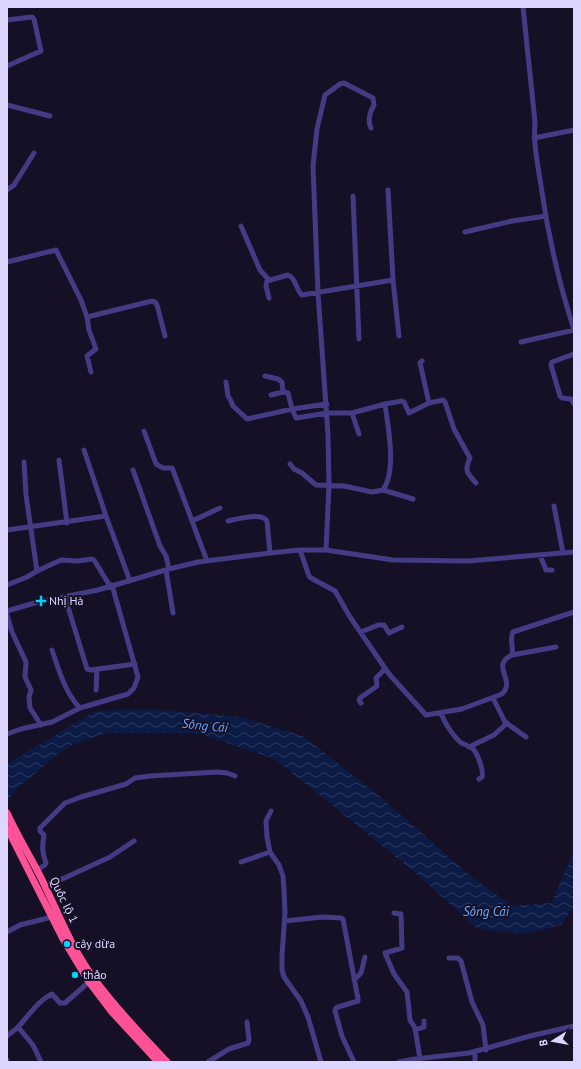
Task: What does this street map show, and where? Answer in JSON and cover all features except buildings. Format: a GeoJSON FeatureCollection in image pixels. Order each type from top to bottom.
{"type":"FeatureCollection","features":[{"type":"Feature","properties":{"kind":"highway"},"geometry":{"type":"LineString","coordinates":[[7,814],[16,839]]}},
{"type":"Feature","properties":{"kind":"highway"},"geometry":{"type":"LineString","coordinates":[[7,828],[16,839]]}},
{"type":"Feature","properties":{"kind":"highway","name":"Quốc lộ 1"},"geometry":{"type":"LineString","coordinates":[[16,839],[37,870],[68,934],[92,977],[167,1062]]}},
{"type":"Feature","properties":{"kind":"highway","name":"Quốc lộ 1"},"geometry":{"type":"LineString","coordinates":[[16,839],[52,916],[75,960],[89,982],[111,1010],[158,1062]]}},
{"type":"Feature","properties":{"kind":"street"},"geometry":{"type":"LineString","coordinates":[[521,342],[574,330],[561,288],[546,216],[534,138],[535,122],[523,7]]}},
{"type":"Feature","properties":{"kind":"street"},"geometry":{"type":"LineString","coordinates":[[7,20],[32,17],[34,19],[41,51],[7,66]]}},
{"type":"Feature","properties":{"kind":"street"},"geometry":{"type":"LineString","coordinates":[[326,550],[329,485],[327,404],[318,292],[313,166],[317,128],[325,94],[344,83],[373,98],[374,105],[370,112],[369,123],[371,128]]}},
{"type":"Feature","properties":{"kind":"street"},"geometry":{"type":"LineString","coordinates":[[7,105],[50,116]]}},
{"type":"Feature","properties":{"kind":"street"},"geometry":{"type":"LineString","coordinates":[[534,138],[574,130]]}},
{"type":"Feature","properties":{"kind":"street"},"geometry":{"type":"LineString","coordinates":[[7,190],[14,186],[34,153]]}},
{"type":"Feature","properties":{"kind":"street"},"geometry":{"type":"LineString","coordinates":[[388,190],[393,280],[399,336]]}},
{"type":"Feature","properties":{"kind":"street"},"geometry":{"type":"LineString","coordinates":[[353,196],[359,339]]}},
{"type":"Feature","properties":{"kind":"street"},"geometry":{"type":"LineString","coordinates":[[465,232],[512,221],[546,216]]}},
{"type":"Feature","properties":{"kind":"street"},"geometry":{"type":"LineString","coordinates":[[241,226],[261,272],[269,280]]}},
{"type":"Feature","properties":{"kind":"street"},"geometry":{"type":"LineString","coordinates":[[7,262],[56,250],[78,294],[87,317],[89,330],[96,349],[87,356],[91,372]]}},
{"type":"Feature","properties":{"kind":"street"},"geometry":{"type":"LineString","coordinates":[[269,298],[266,284],[269,280],[290,275],[300,295],[393,280]]}},
{"type":"Feature","properties":{"kind":"street"},"geometry":{"type":"LineString","coordinates":[[87,317],[152,301],[157,305],[165,336]]}},
{"type":"Feature","properties":{"kind":"street"},"geometry":{"type":"LineString","coordinates":[[574,354],[552,362],[551,365],[560,396],[562,398],[571,398],[574,404]]}},
{"type":"Feature","properties":{"kind":"street"},"geometry":{"type":"LineString","coordinates":[[422,361],[420,363],[429,403]]}},
{"type":"Feature","properties":{"kind":"street"},"geometry":{"type":"LineString","coordinates":[[266,376],[278,379],[282,382],[283,392]]}},
{"type":"Feature","properties":{"kind":"street"},"geometry":{"type":"LineString","coordinates":[[226,382],[228,396],[232,406],[247,419],[292,409],[327,404]]}},
{"type":"Feature","properties":{"kind":"street"},"geometry":{"type":"LineString","coordinates":[[271,395],[288,392],[296,418],[327,413],[352,413],[385,404],[403,401],[409,413],[429,403],[440,400],[445,402],[454,429],[470,458],[467,465],[467,472],[476,483]]}},
{"type":"Feature","properties":{"kind":"street"},"geometry":{"type":"LineString","coordinates":[[383,490],[388,482],[390,465],[390,440],[385,404]]}},
{"type":"Feature","properties":{"kind":"street"},"geometry":{"type":"LineString","coordinates":[[352,413],[359,434]]}},
{"type":"Feature","properties":{"kind":"street"},"geometry":{"type":"LineString","coordinates":[[144,431],[156,464],[160,467],[172,468],[207,561]]}},
{"type":"Feature","properties":{"kind":"street"},"geometry":{"type":"LineString","coordinates":[[84,450],[130,581]]}},
{"type":"Feature","properties":{"kind":"street"},"geometry":{"type":"LineString","coordinates":[[59,460],[67,523]]}},
{"type":"Feature","properties":{"kind":"street"},"geometry":{"type":"LineString","coordinates":[[24,462],[26,495],[37,571]]}},
{"type":"Feature","properties":{"kind":"street"},"geometry":{"type":"LineString","coordinates":[[290,464],[294,469],[306,476],[314,484],[344,486],[372,492],[383,490],[413,499]]}},
{"type":"Feature","properties":{"kind":"street"},"geometry":{"type":"LineString","coordinates":[[133,470],[160,546],[166,556],[173,612]]}},
{"type":"Feature","properties":{"kind":"street"},"geometry":{"type":"LineString","coordinates":[[554,506],[563,553]]}},
{"type":"Feature","properties":{"kind":"street"},"geometry":{"type":"LineString","coordinates":[[192,521],[220,508]]}},
{"type":"Feature","properties":{"kind":"street"},"geometry":{"type":"LineString","coordinates":[[7,530],[67,523],[106,516]]}},
{"type":"Feature","properties":{"kind":"street"},"geometry":{"type":"LineString","coordinates":[[228,521],[254,516],[263,516],[267,521],[270,552]]}},
{"type":"Feature","properties":{"kind":"street"},"geometry":{"type":"LineString","coordinates":[[300,550],[311,578],[335,591],[385,669],[426,715],[462,709],[502,694],[505,691],[507,681],[502,664],[504,660],[512,655],[556,647]]}},
{"type":"Feature","properties":{"kind":"street"},"geometry":{"type":"LineString","coordinates":[[7,611],[38,602],[130,581],[167,569],[207,561],[270,552],[326,550],[393,560],[468,561],[574,552]]}},
{"type":"Feature","properties":{"kind":"street"},"geometry":{"type":"LineString","coordinates":[[540,555],[546,570],[552,570]]}},
{"type":"Feature","properties":{"kind":"street"},"geometry":{"type":"LineString","coordinates":[[7,585],[28,577],[37,571],[61,560],[94,560],[111,585],[138,676],[134,688],[128,694],[80,708],[52,722],[21,729],[7,734]]}},
{"type":"Feature","properties":{"kind":"street"},"geometry":{"type":"LineString","coordinates":[[65,597],[87,669],[135,664]]}},
{"type":"Feature","properties":{"kind":"street"},"geometry":{"type":"LineString","coordinates":[[512,655],[511,638],[513,632],[574,612]]}},
{"type":"Feature","properties":{"kind":"street"},"geometry":{"type":"LineString","coordinates":[[7,615],[12,632],[26,662],[25,677],[31,690],[29,697],[30,708],[41,725]]}},
{"type":"Feature","properties":{"kind":"street"},"geometry":{"type":"LineString","coordinates":[[361,632],[378,625],[384,625],[389,633],[402,627]]}},
{"type":"Feature","properties":{"kind":"street"},"geometry":{"type":"LineString","coordinates":[[52,650],[63,682],[80,708]]}},
{"type":"Feature","properties":{"kind":"street"},"geometry":{"type":"LineString","coordinates":[[96,690],[97,668]]}},
{"type":"Feature","properties":{"kind":"street"},"geometry":{"type":"LineString","coordinates":[[361,703],[359,700],[360,698],[377,686],[376,678],[385,669]]}},
{"type":"Feature","properties":{"kind":"street"},"geometry":{"type":"LineString","coordinates":[[493,698],[503,719],[526,737]]}},
{"type":"Feature","properties":{"kind":"street"},"geometry":{"type":"LineString","coordinates":[[441,713],[454,736],[464,745],[474,750],[483,771],[482,777],[479,779]]}},
{"type":"Feature","properties":{"kind":"street"},"geometry":{"type":"LineString","coordinates":[[469,747],[494,735],[507,723]]}},
{"type":"Feature","properties":{"kind":"street"},"geometry":{"type":"LineString","coordinates":[[37,870],[46,863],[43,855],[42,844],[44,836],[40,831],[40,828],[65,803],[126,784],[135,778],[217,772],[235,776]]}},
{"type":"Feature","properties":{"kind":"street"},"geometry":{"type":"LineString","coordinates":[[271,811],[266,821],[270,852],[279,865],[283,876],[285,921],[282,970],[288,983],[301,1001],[308,1017],[321,1062]]}},
{"type":"Feature","properties":{"kind":"street"},"geometry":{"type":"LineString","coordinates":[[45,886],[110,857],[134,841]]}},
{"type":"Feature","properties":{"kind":"street"},"geometry":{"type":"LineString","coordinates":[[242,862],[270,852]]}},
{"type":"Feature","properties":{"kind":"street"},"geometry":{"type":"LineString","coordinates":[[394,913],[401,914],[402,948],[385,953],[394,974],[407,992],[410,1020],[414,1024],[420,1059]]}},
{"type":"Feature","properties":{"kind":"street"},"geometry":{"type":"LineString","coordinates":[[7,932],[20,925],[52,916]]}},
{"type":"Feature","properties":{"kind":"street"},"geometry":{"type":"LineString","coordinates":[[285,921],[322,917],[343,919],[358,1000],[338,1007],[335,1011],[342,1036],[354,1062]]}},
{"type":"Feature","properties":{"kind":"street"},"geometry":{"type":"LineString","coordinates":[[354,980],[361,972],[365,957]]}},
{"type":"Feature","properties":{"kind":"street"},"geometry":{"type":"LineString","coordinates":[[449,958],[458,958],[461,961],[472,1002],[483,1025],[486,1050]]}},
{"type":"Feature","properties":{"kind":"street"},"geometry":{"type":"LineString","coordinates":[[7,1036],[50,996],[54,995],[60,1003],[65,1003],[89,982]]}},
{"type":"Feature","properties":{"kind":"street"},"geometry":{"type":"LineString","coordinates":[[415,1030],[424,1027],[424,1021]]}},
{"type":"Feature","properties":{"kind":"street"},"geometry":{"type":"LineString","coordinates":[[208,1062],[229,1049],[248,1043],[248,1022]]}},
{"type":"Feature","properties":{"kind":"street"},"geometry":{"type":"LineString","coordinates":[[399,1062],[455,1056],[486,1050],[530,1036],[574,1026]]}},
{"type":"Feature","properties":{"kind":"street"},"geometry":{"type":"LineString","coordinates":[[18,1027],[33,1045],[41,1062]]}},
{"type":"Feature","properties":{"kind":"street"},"geometry":{"type":"LineString","coordinates":[[475,1052],[475,1062]]}},
{"type":"Feature","properties":{"kind":"water","name":"Sông Cái"},"geometry":{"type":"Polygon","coordinates":[[[148,709],[240,717],[303,736],[377,794],[473,878],[513,906],[551,903],[574,852],[574,906],[561,925],[525,934],[478,929],[412,870],[275,759],[197,733],[105,733],[67,747],[16,789],[7,803],[7,764],[95,711],[148,709]]]}},
{"type":"Feature","properties":{"kind":"place","name":"Nhị Hà"},"geometry":{"type":"Point","coordinates":[41,601]}},
{"type":"Feature","properties":{"kind":"place","name":"cây dừa"},"geometry":{"type":"Point","coordinates":[67,944]}},
{"type":"Feature","properties":{"kind":"place","name":"thảo"},"geometry":{"type":"Point","coordinates":[75,975]}}]}
